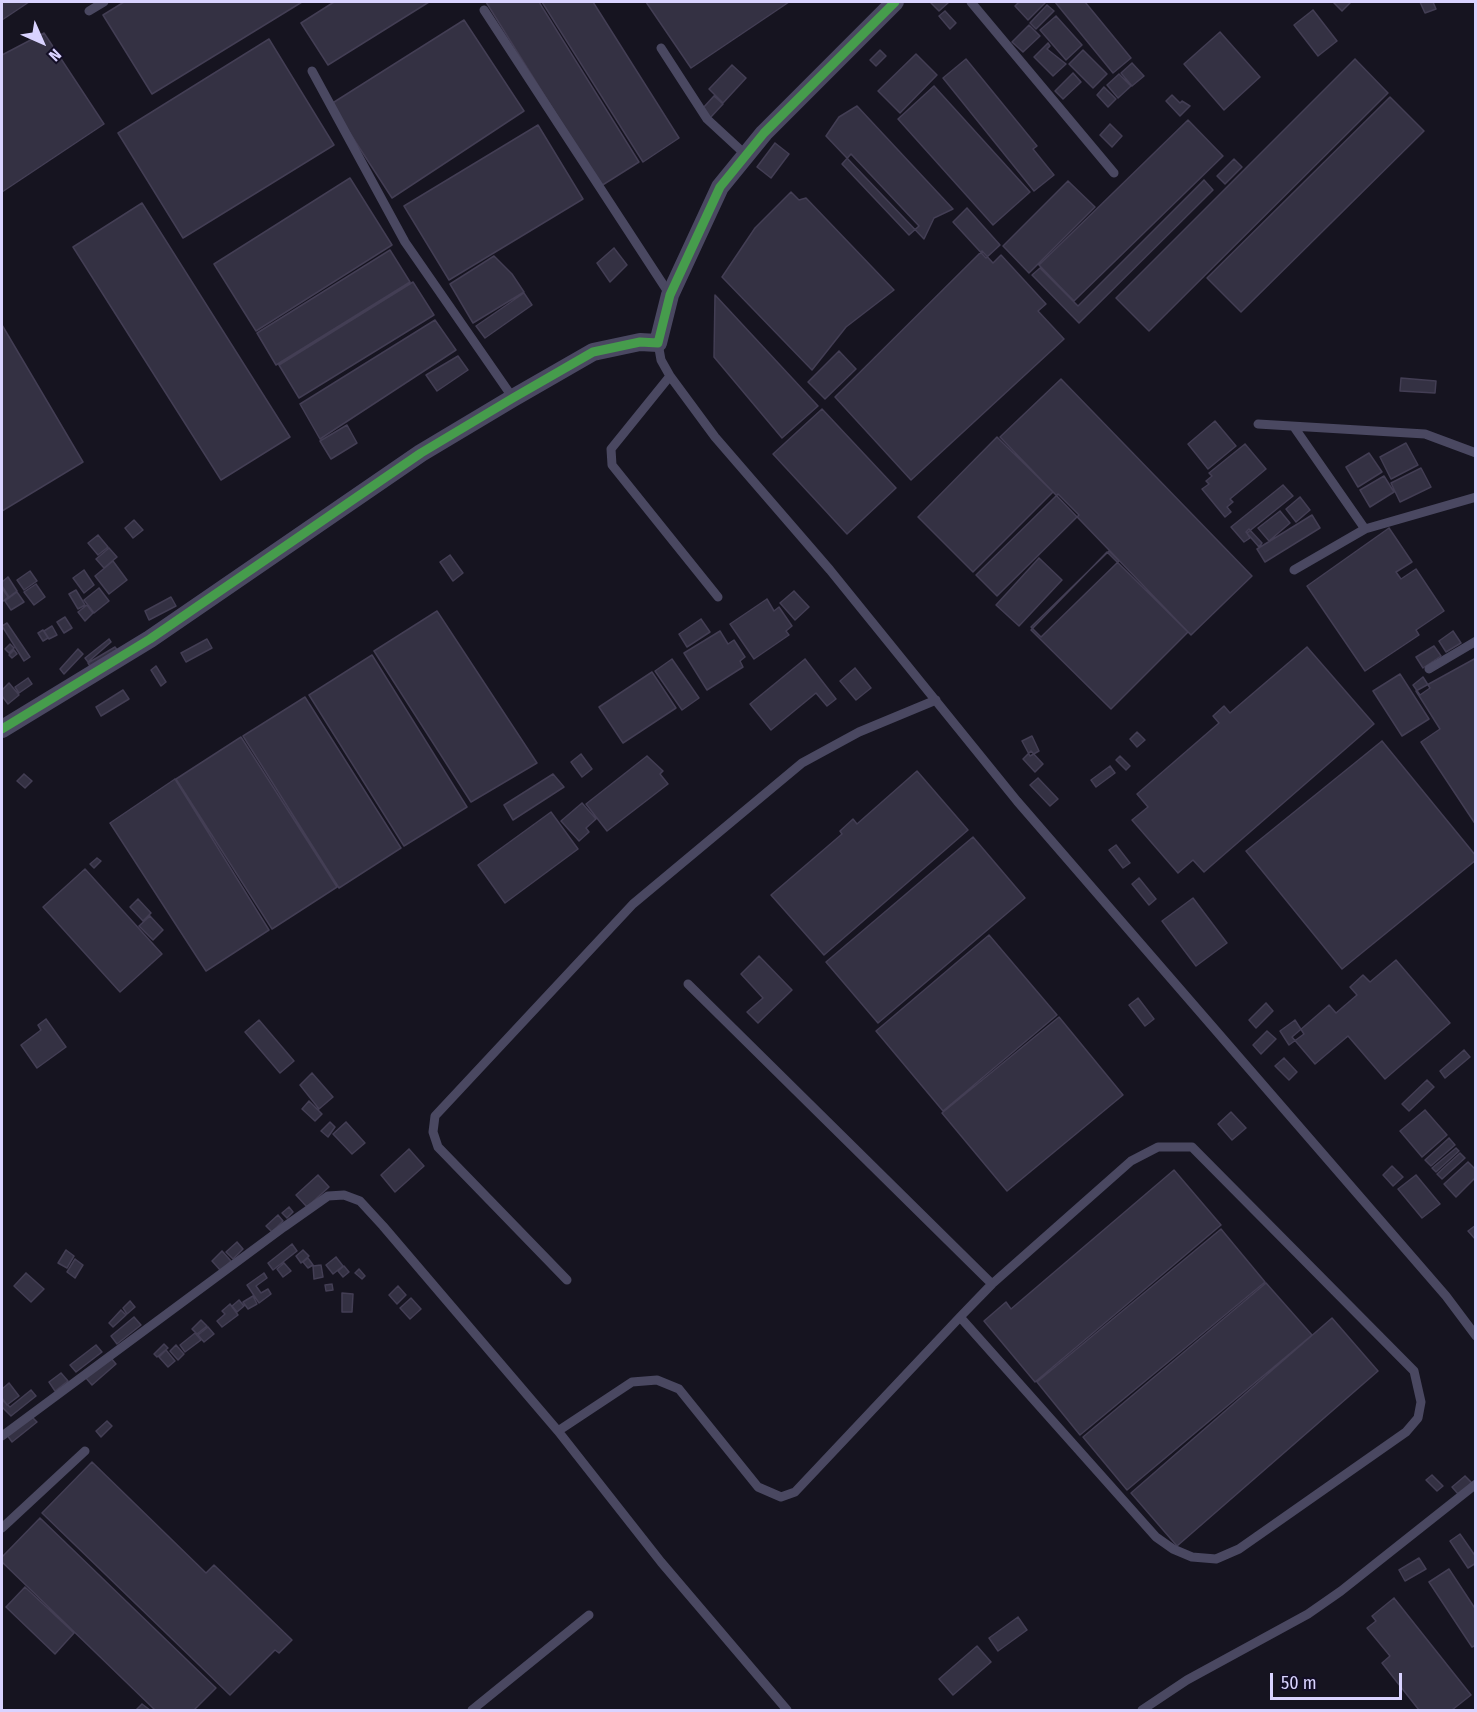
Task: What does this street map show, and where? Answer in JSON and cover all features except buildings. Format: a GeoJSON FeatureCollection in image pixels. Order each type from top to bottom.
{"type":"FeatureCollection","features":[{"type":"Feature","properties":{"kind":"street"},"geometry":{"type":"LineString","coordinates":[[2,729],[150,639],[422,453],[513,398],[593,352],[640,342],[658,343],[670,295],[720,187],[764,133],[895,2]]}},
{"type":"Feature","properties":{"kind":"lane"},"geometry":{"type":"LineString","coordinates":[[89,11],[104,2]]}},
{"type":"Feature","properties":{"kind":"lane"},"geometry":{"type":"LineString","coordinates":[[971,2],[1114,173]]}},
{"type":"Feature","properties":{"kind":"lane"},"geometry":{"type":"LineString","coordinates":[[484,10],[670,295]]}},
{"type":"Feature","properties":{"kind":"lane"},"geometry":{"type":"LineString","coordinates":[[661,48],[707,119],[746,155]]}},
{"type":"Feature","properties":{"kind":"lane"},"geometry":{"type":"LineString","coordinates":[[312,71],[405,242],[513,398]]}},
{"type":"Feature","properties":{"kind":"lane"},"geometry":{"type":"LineString","coordinates":[[658,343],[661,360],[670,376],[716,436],[830,570],[1017,801],[1446,1296],[1476,1336]]}},
{"type":"Feature","properties":{"kind":"lane"},"geometry":{"type":"LineString","coordinates":[[670,376],[611,449],[612,465],[717,597]]}},
{"type":"Feature","properties":{"kind":"lane"},"geometry":{"type":"LineString","coordinates":[[1257,424],[1425,434],[1476,453]]}},
{"type":"Feature","properties":{"kind":"lane"},"geometry":{"type":"LineString","coordinates":[[1294,427],[1365,529]]}},
{"type":"Feature","properties":{"kind":"lane"},"geometry":{"type":"LineString","coordinates":[[1294,570],[1365,529],[1476,497]]}},
{"type":"Feature","properties":{"kind":"lane"},"geometry":{"type":"LineString","coordinates":[[1429,669],[1476,642]]}},
{"type":"Feature","properties":{"kind":"lane"},"geometry":{"type":"LineString","coordinates":[[567,1280],[438,1147],[433,1132],[435,1116],[633,904],[802,763],[859,732],[936,700]]}},
{"type":"Feature","properties":{"kind":"lane"},"geometry":{"type":"LineString","coordinates":[[688,984],[992,1284]]}},
{"type":"Feature","properties":{"kind":"lane"},"geometry":{"type":"LineString","coordinates":[[558,1431],[632,1382],[657,1380],[680,1389],[758,1487],[781,1497],[795,1492],[960,1317],[992,1284],[1131,1161],[1158,1147],[1192,1147],[1414,1371],[1421,1402],[1418,1418],[1406,1432],[1239,1549],[1216,1559],[1192,1557],[1173,1549],[1156,1537],[960,1317]]}},
{"type":"Feature","properties":{"kind":"lane"},"geometry":{"type":"LineString","coordinates":[[2,1436],[328,1196],[344,1195],[360,1201],[383,1226],[558,1431],[661,1562],[788,1710]]}},
{"type":"Feature","properties":{"kind":"lane"},"geometry":{"type":"LineString","coordinates":[[2,1528],[85,1451]]}},
{"type":"Feature","properties":{"kind":"lane"},"geometry":{"type":"LineString","coordinates":[[1142,1710],[1187,1680],[1317,1608],[1476,1484]]}},
{"type":"Feature","properties":{"kind":"lane"},"geometry":{"type":"LineString","coordinates":[[472,1710],[589,1615]]}},
{"type":"Feature","properties":{"kind":"cycle path"},"geometry":{"type":"LineString","coordinates":[[2,729],[150,639],[421,453],[513,398],[593,352],[640,342],[658,343],[670,295],[720,187],[764,133],[895,2]]}}]}
